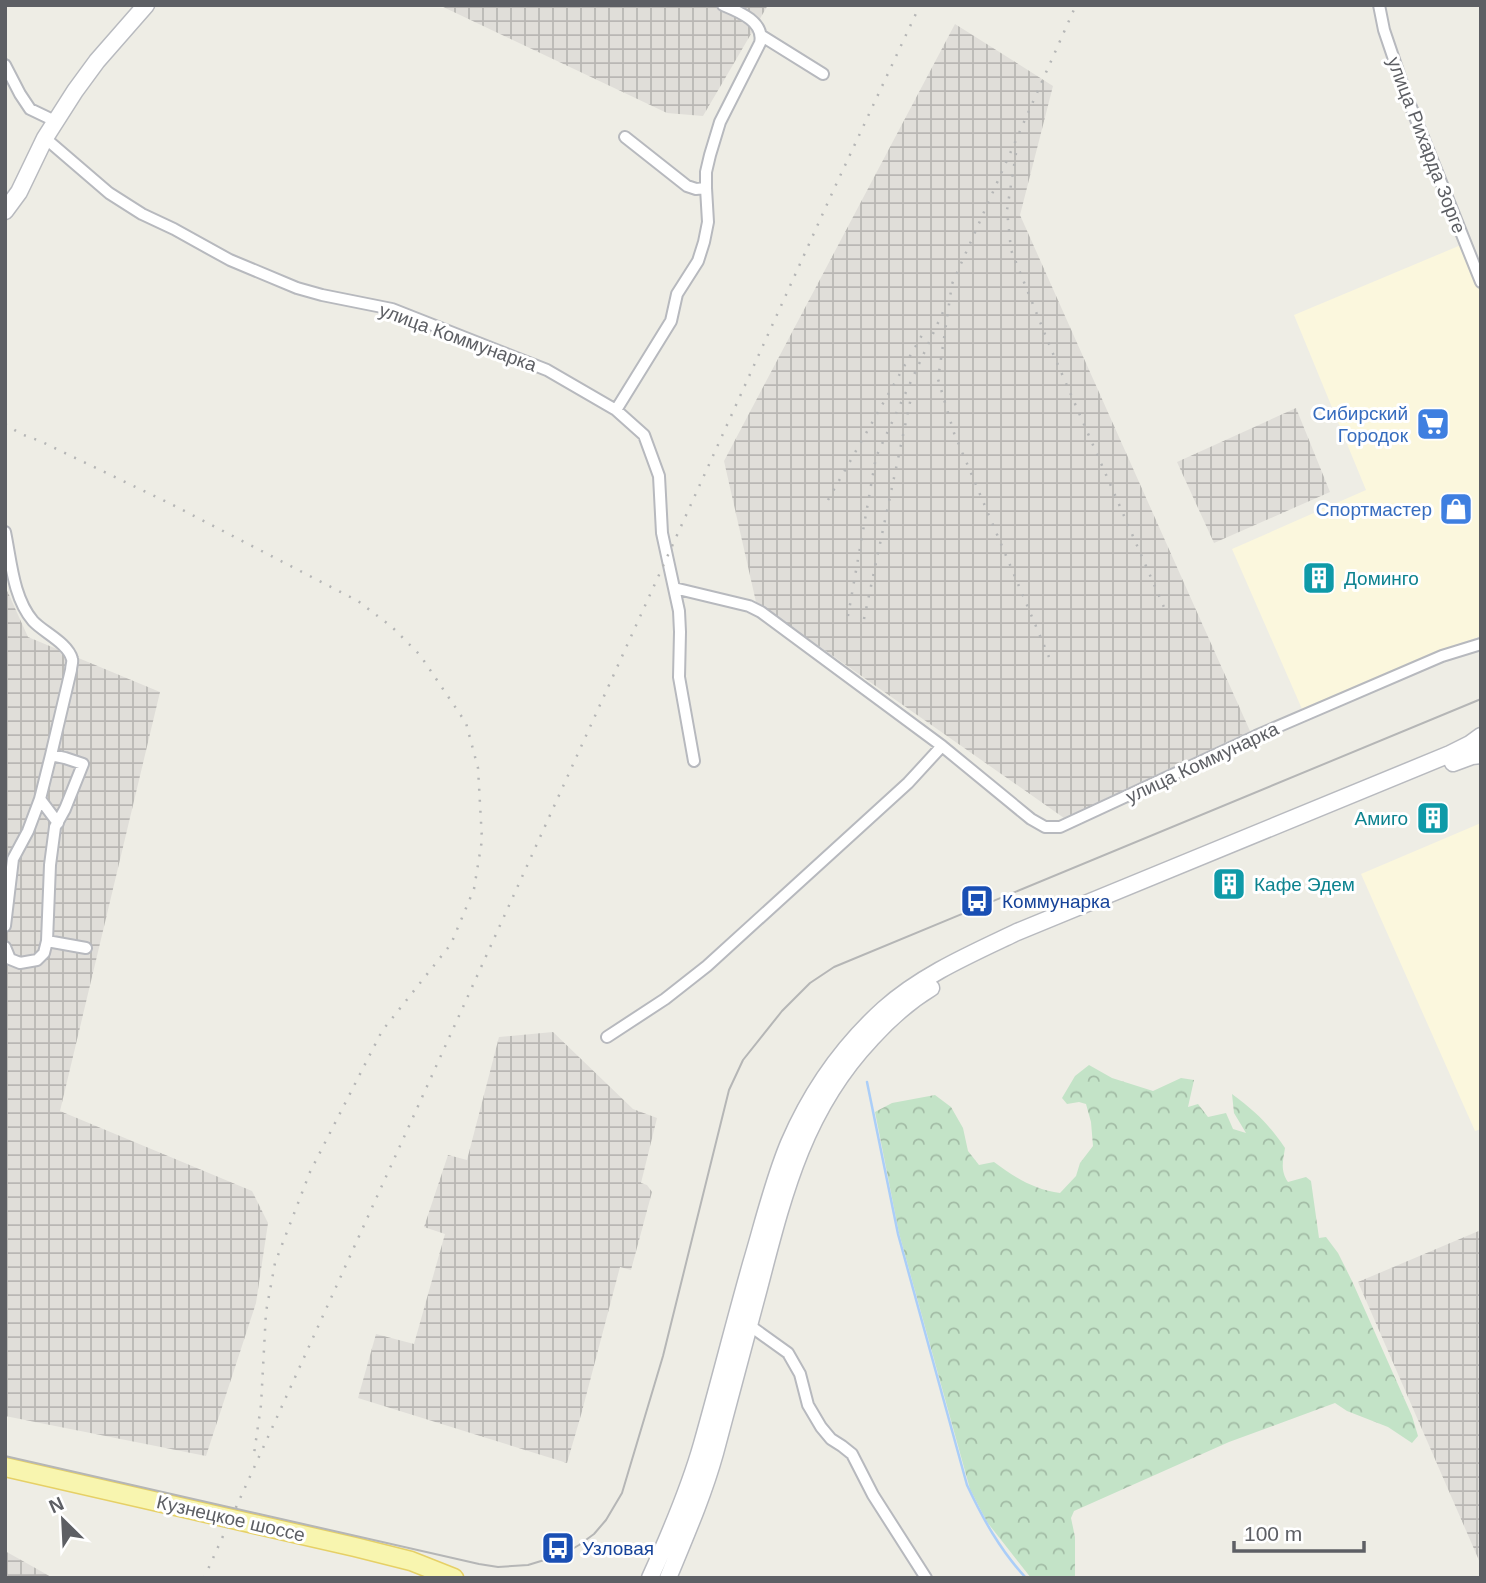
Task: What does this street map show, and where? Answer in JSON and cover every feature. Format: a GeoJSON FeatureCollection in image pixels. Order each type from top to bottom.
{"type":"FeatureCollection","features":[{"type":"Feature","properties":{"kind":"main road"},"geometry":{"type":"LineString","coordinates":[[5,211],[19,192],[55,121],[97,61],[146,5]]}},
{"type":"Feature","properties":{"kind":"main road"},"geometry":{"type":"LineString","coordinates":[[650,1578],[690,1483],[789,1142],[831,1067],[868,1025],[906,990],[987,946],[1450,754],[1481,736]]}},
{"type":"Feature","properties":{"kind":"main road"},"geometry":{"type":"LineString","coordinates":[[668,1578],[707,1479],[793,1169],[810,1127],[830,1089],[852,1059],[891,1017],[915,998],[1027,938],[1452,763],[1481,755]]}},
{"type":"Feature","properties":{"kind":"main road","name":"Кузнецкое шоссе"},"geometry":{"type":"LineString","coordinates":[[5,1467],[355,1547],[411,1561],[454,1578]]}},
{"type":"Feature","properties":{"kind":"street"},"geometry":{"type":"LineString","coordinates":[[615,410],[671,321],[677,294],[698,261],[708,222],[706,172],[720,122],[760,44],[762,36],[757,23],[723,5]]}},
{"type":"Feature","properties":{"kind":"street","name":"улица Рихарда Зорге"},"geometry":{"type":"LineString","coordinates":[[1379,5],[1384,30],[1405,92],[1481,282]]}},
{"type":"Feature","properties":{"kind":"street"},"geometry":{"type":"LineString","coordinates":[[762,36],[822,74]]}},
{"type":"Feature","properties":{"kind":"street"},"geometry":{"type":"LineString","coordinates":[[5,65],[30,109],[55,121]]}},
{"type":"Feature","properties":{"kind":"street"},"geometry":{"type":"LineString","coordinates":[[625,137],[687,186],[706,188]]}},
{"type":"Feature","properties":{"kind":"street","name":"улица Коммунарка"},"geometry":{"type":"LineString","coordinates":[[45,138],[109,194],[230,260],[297,288],[392,309],[547,370],[615,410],[644,435],[659,476],[662,533],[674,588],[749,606],[761,612],[942,746],[1031,819],[1045,827],[1060,827],[1256,736],[1441,656],[1481,644]]}},
{"type":"Feature","properties":{"kind":"street"},"geometry":{"type":"LineString","coordinates":[[5,532],[23,604],[33,621],[63,645],[72,658],[40,799],[28,831],[13,859],[5,926]]}},
{"type":"Feature","properties":{"kind":"street"},"geometry":{"type":"LineString","coordinates":[[674,588],[679,611],[679,677],[694,761]]}},
{"type":"Feature","properties":{"kind":"street"},"geometry":{"type":"LineString","coordinates":[[607,1037],[665,999],[707,967],[908,783],[942,746]]}},
{"type":"Feature","properties":{"kind":"street"},"geometry":{"type":"LineString","coordinates":[[5,947],[10,958],[20,963],[37,960],[44,953],[47,941],[50,865],[55,827],[83,764],[51,755]]}},
{"type":"Feature","properties":{"kind":"street"},"geometry":{"type":"LineString","coordinates":[[40,799],[58,823]]}},
{"type":"Feature","properties":{"kind":"street"},"geometry":{"type":"LineString","coordinates":[[47,941],[86,948]]}},
{"type":"Feature","properties":{"kind":"street"},"geometry":{"type":"LineString","coordinates":[[749,1325],[788,1353],[800,1374],[808,1405],[821,1427],[831,1439],[852,1454],[873,1495],[926,1578]]}},
{"type":"Feature","properties":{"kind":"shaded area"},"geometry":{"type":"Polygon","coordinates":[[[439,5],[768,5],[703,116],[667,113],[439,5]]]}},
{"type":"Feature","properties":{"kind":"shaded area"},"geometry":{"type":"Polygon","coordinates":[[[955,24],[1053,86],[1020,215],[1250,731],[1064,818],[756,602],[724,461],[955,24]]]}},
{"type":"Feature","properties":{"kind":"shaded area"},"geometry":{"type":"Polygon","coordinates":[[[1461,245],[1481,293],[1481,636],[1433,653],[1302,709],[1232,549],[1366,490],[1294,315],[1461,245]]]}},
{"type":"Feature","properties":{"kind":"shaded area"},"geometry":{"type":"Polygon","coordinates":[[[1296,408],[1330,492],[1214,543],[1177,462],[1296,408]]]}},
{"type":"Feature","properties":{"kind":"shaded area"},"geometry":{"type":"Polygon","coordinates":[[[5,586],[28,637],[160,692],[60,1111],[252,1191],[268,1223],[256,1303],[206,1456],[5,1416],[5,586]]]}},
{"type":"Feature","properties":{"kind":"shaded area"},"geometry":{"type":"Polygon","coordinates":[[[1481,823],[1481,1129],[1475,1131],[1361,874],[1481,823]]]}},
{"type":"Feature","properties":{"kind":"shaded area"},"geometry":{"type":"Polygon","coordinates":[[[553,1032],[633,1109],[657,1118],[641,1183],[647,1185],[652,1192],[631,1270],[620,1267],[567,1463],[358,1398],[376,1334],[414,1344],[445,1234],[424,1227],[448,1155],[467,1160],[499,1037],[553,1032]]]}},
{"type":"Feature","properties":{"kind":"shaded area"},"geometry":{"type":"Polygon","coordinates":[[[1481,1230],[1481,1565],[1358,1282],[1481,1230]]]}},
{"type":"Feature","properties":{"kind":"shaded area"},"geometry":{"type":"Polygon","coordinates":[[[5,1551],[53,1578],[5,1578],[5,1551]]]}},
{"type":"Feature","properties":{"kind":"green space"},"geometry":{"type":"Polygon","coordinates":[[[1089,1065],[1112,1078],[1153,1091],[1181,1078],[1194,1080],[1188,1107],[1198,1104],[1208,1117],[1226,1113],[1233,1129],[1246,1133],[1234,1113],[1232,1094],[1267,1125],[1285,1148],[1283,1169],[1288,1182],[1306,1177],[1311,1181],[1319,1238],[1326,1237],[1338,1253],[1352,1281],[1412,1416],[1418,1436],[1412,1443],[1388,1427],[1347,1411],[1335,1403],[1229,1442],[1074,1511],[1071,1518],[1075,1537],[1075,1578],[1031,1578],[987,1522],[970,1489],[899,1233],[875,1112],[892,1103],[935,1095],[951,1107],[963,1128],[968,1151],[979,1165],[994,1162],[1025,1182],[1060,1193],[1076,1176],[1080,1163],[1093,1146],[1086,1104],[1067,1104],[1062,1098],[1075,1076],[1089,1065]]]}},
{"type":"Feature","properties":{"kind":"waterway"},"geometry":{"type":"LineString","coordinates":[[867,1082],[898,1234],[967,1485],[993,1534],[1026,1578]]}},
{"type":"Feature","properties":{"kind":"tram line"},"geometry":{"type":"LineString","coordinates":[[5,1456],[479,1564],[498,1567],[528,1565],[564,1554],[594,1534],[622,1493],[663,1356],[729,1090],[743,1060],[782,1011],[810,983],[834,967],[1481,699]]}},
{"type":"Feature","properties":{"kind":"railway"},"geometry":{"type":"LineString","coordinates":[[204,1578],[920,5]]}},
{"type":"Feature","properties":{"kind":"railway"},"geometry":{"type":"LineString","coordinates":[[1049,657],[954,433],[938,379],[952,284],[1076,5]]}},
{"type":"Feature","properties":{"kind":"railway"},"geometry":{"type":"LineString","coordinates":[[1016,153],[1007,210],[1011,250],[1051,349],[1167,614]]}},
{"type":"Feature","properties":{"kind":"railway"},"geometry":{"type":"LineString","coordinates":[[848,616],[876,457],[943,312]]}},
{"type":"Feature","properties":{"kind":"railway"},"geometry":{"type":"LineString","coordinates":[[828,500],[922,335]]}},
{"type":"Feature","properties":{"kind":"railway"},"geometry":{"type":"LineString","coordinates":[[864,619],[912,393]]}},
{"type":"Feature","properties":{"kind":"railway"},"geometry":{"type":"LineString","coordinates":[[5,424],[171,504],[358,601],[392,627],[420,655],[466,723],[478,768],[482,840],[474,889],[451,944],[382,1031],[310,1172],[275,1263],[266,1312],[261,1405],[254,1454]]}},
{"type":"Feature","properties":{"kind":"place","name":"Сибирский Городок"},"geometry":{"type":"Point","coordinates":[1433,424]}},
{"type":"Feature","properties":{"kind":"place","name":"Спортмастер"},"geometry":{"type":"Point","coordinates":[1456,509]}},
{"type":"Feature","properties":{"kind":"place","name":"Доминго"},"geometry":{"type":"Point","coordinates":[1319,578]}},
{"type":"Feature","properties":{"kind":"place","name":"Амиго"},"geometry":{"type":"Point","coordinates":[1433,818]}},
{"type":"Feature","properties":{"kind":"place","name":"Кафе Эдем"},"geometry":{"type":"Point","coordinates":[1229,884]}},
{"type":"Feature","properties":{"kind":"place","name":"Коммунарка"},"geometry":{"type":"Point","coordinates":[977,901]}},
{"type":"Feature","properties":{"kind":"place","name":"Узловая"},"geometry":{"type":"Point","coordinates":[558,1548]}}]}
